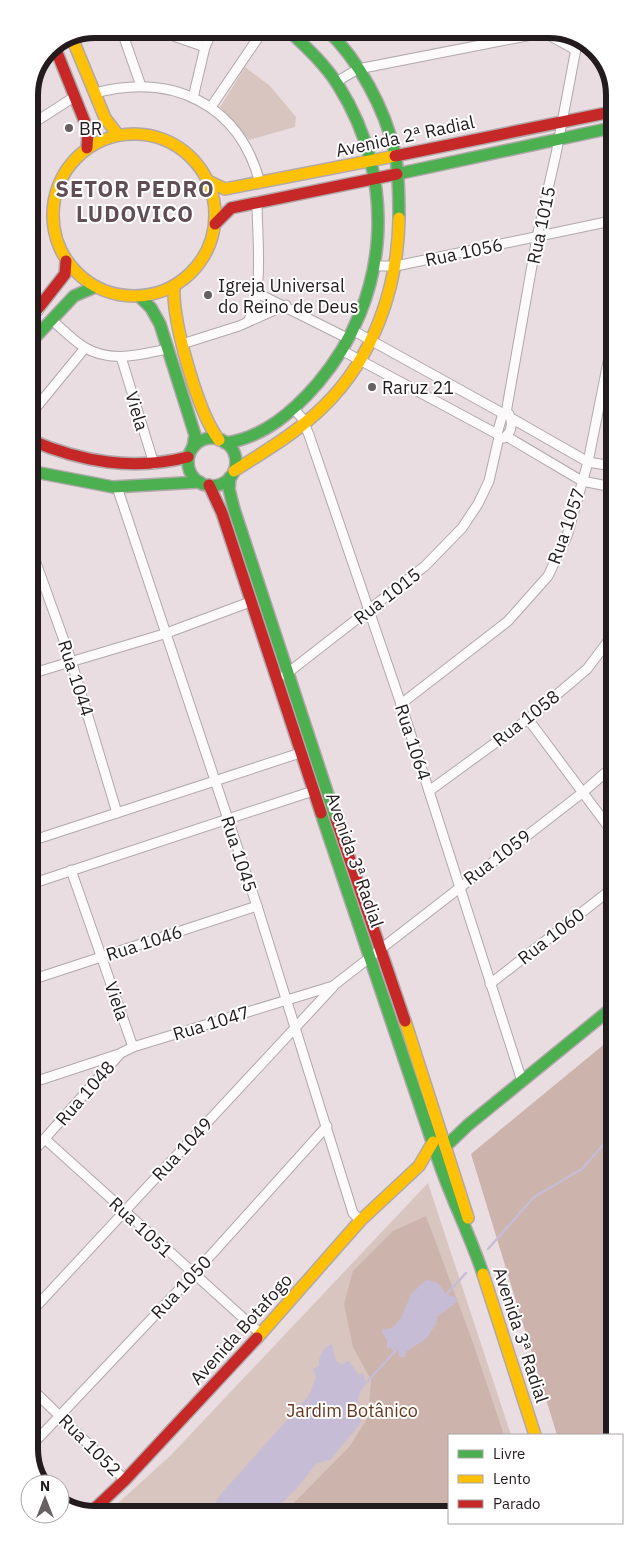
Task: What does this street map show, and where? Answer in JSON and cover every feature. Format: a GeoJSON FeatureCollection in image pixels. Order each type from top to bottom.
{"type":"FeatureCollection","features":[{"type":"Feature","properties":{"kind":"main road"},"geometry":{"type":"LineString","coordinates":[[38,443],[74,456],[114,464],[154,464],[191,452],[205,439],[240,441],[250,437],[293,408],[319,382],[343,350],[366,303],[375,266],[378,215],[374,179],[371,161],[359,126],[336,82],[308,48],[296,37]]}},
{"type":"Feature","properties":{"kind":"main road"},"geometry":{"type":"LineString","coordinates":[[38,476],[115,487],[224,482],[232,474],[305,424],[335,395],[359,361],[382,316],[396,266],[399,217],[398,174],[395,156],[375,98],[358,69],[333,38]]}},
{"type":"Feature","properties":{"kind":"main road"},"geometry":{"type":"LineString","coordinates":[[74,42],[105,118],[118,135]]}},
{"type":"Feature","properties":{"kind":"main road"},"geometry":{"type":"LineString","coordinates":[[57,52],[88,130],[87,148]]}},
{"type":"Feature","properties":{"kind":"main road","name":"Avenida 2ª Radial"},"geometry":{"type":"LineString","coordinates":[[208,182],[225,189],[260,183],[606,113]]}},
{"type":"Feature","properties":{"kind":"main road","name":"Avenida 2ª Radial"},"geometry":{"type":"LineString","coordinates":[[215,224],[222,214],[231,208],[606,129]]}},
{"type":"Feature","properties":{"kind":"main road"},"geometry":{"type":"LineString","coordinates":[[145,134],[171,142],[193,159],[208,182],[215,203],[215,224],[209,247],[197,266],[174,286],[139,296],[116,294],[95,287],[66,261],[57,242],[52,216],[56,190],[68,166],[87,148],[118,135],[145,134]]}},
{"type":"Feature","properties":{"kind":"main road"},"geometry":{"type":"LineString","coordinates":[[39,310],[65,274],[66,261]]}},
{"type":"Feature","properties":{"kind":"main road"},"geometry":{"type":"LineString","coordinates":[[174,286],[173,304],[182,344],[209,427],[234,454],[232,474]]}},
{"type":"Feature","properties":{"kind":"main road"},"geometry":{"type":"LineString","coordinates":[[38,335],[74,296],[95,287]]}},
{"type":"Feature","properties":{"kind":"main road"},"geometry":{"type":"LineString","coordinates":[[139,296],[151,308],[160,324],[195,435],[191,452],[190,470],[204,484]]}},
{"type":"Feature","properties":{"kind":"main road"},"geometry":{"type":"LineString","coordinates":[[114,464],[115,487]]}},
{"type":"Feature","properties":{"kind":"main road","name":"Avenida 3ª Radial"},"geometry":{"type":"LineString","coordinates":[[232,474],[229,489],[234,509],[366,910],[381,947],[441,1130],[467,1213],[473,1245]]}},
{"type":"Feature","properties":{"kind":"main road","name":"Avenida 3ª Radial"},"geometry":{"type":"LineString","coordinates":[[204,484],[222,513],[300,753],[432,1142],[459,1216],[473,1245],[536,1434]]}},
{"type":"Feature","properties":{"kind":"main road"},"geometry":{"type":"LineString","coordinates":[[300,753],[307,746],[306,726]]}},
{"type":"Feature","properties":{"kind":"main road"},"geometry":{"type":"LineString","coordinates":[[313,791],[323,794],[343,854],[355,876]]}},
{"type":"Feature","properties":{"kind":"main road"},"geometry":{"type":"LineString","coordinates":[[446,1146],[468,1125],[606,1013]]}},
{"type":"Feature","properties":{"kind":"main road"},"geometry":{"type":"LineString","coordinates":[[441,1130],[468,1125]]}},
{"type":"Feature","properties":{"kind":"main road","name":"Avenida Botafogo"},"geometry":{"type":"LineString","coordinates":[[98,1506],[125,1480],[261,1334],[361,1220],[419,1166],[432,1142]]}},
{"type":"Feature","properties":{"kind":"main road"},"geometry":{"type":"LineString","coordinates":[[419,1166],[430,1165],[441,1168]]}},
{"type":"Feature","properties":{"kind":"street"},"geometry":{"type":"LineString","coordinates":[[124,37],[141,86]]}},
{"type":"Feature","properties":{"kind":"street"},"geometry":{"type":"LineString","coordinates":[[177,37],[205,47]]}},
{"type":"Feature","properties":{"kind":"street"},"geometry":{"type":"LineString","coordinates":[[193,98],[205,47],[209,37]]}},
{"type":"Feature","properties":{"kind":"street"},"geometry":{"type":"LineString","coordinates":[[211,106],[258,37]]}},
{"type":"Feature","properties":{"kind":"street"},"geometry":{"type":"LineString","coordinates":[[336,82],[358,69],[504,38]]}},
{"type":"Feature","properties":{"kind":"street"},"geometry":{"type":"LineString","coordinates":[[556,38],[576,50]]}},
{"type":"Feature","properties":{"kind":"street","name":"Rua 1015"},"geometry":{"type":"LineString","coordinates":[[506,415],[537,237],[559,139],[577,45]]}},
{"type":"Feature","properties":{"kind":"street"},"geometry":{"type":"LineString","coordinates":[[95,93],[115,88],[141,86],[193,98],[211,106],[244,142],[260,183]]}},
{"type":"Feature","properties":{"kind":"street"},"geometry":{"type":"LineString","coordinates":[[38,120],[74,98]]}},
{"type":"Feature","properties":{"kind":"street"},"geometry":{"type":"LineString","coordinates":[[249,320],[254,309],[257,293],[257,202]]}},
{"type":"Feature","properties":{"kind":"street","name":"Rua 1056"},"geometry":{"type":"LineString","coordinates":[[375,266],[396,266],[606,222]]}},
{"type":"Feature","properties":{"kind":"street"},"geometry":{"type":"LineString","coordinates":[[257,293],[352,335],[370,340],[588,462],[606,465]]}},
{"type":"Feature","properties":{"kind":"street"},"geometry":{"type":"LineString","coordinates":[[182,344],[286,305]]}},
{"type":"Feature","properties":{"kind":"street"},"geometry":{"type":"LineString","coordinates":[[52,320],[85,348],[121,357],[167,349]]}},
{"type":"Feature","properties":{"kind":"street"},"geometry":{"type":"LineString","coordinates":[[38,405],[85,348]]}},
{"type":"Feature","properties":{"kind":"street"},"geometry":{"type":"LineString","coordinates":[[343,350],[359,361],[582,481],[606,486]]}},
{"type":"Feature","properties":{"kind":"street","name":"Viela"},"geometry":{"type":"LineString","coordinates":[[121,357],[154,464]]}},
{"type":"Feature","properties":{"kind":"street","name":"Rua 1057"},"geometry":{"type":"LineString","coordinates":[[401,704],[508,621],[548,576],[567,536],[588,462],[606,372]]}},
{"type":"Feature","properties":{"kind":"street","name":"Rua 1064"},"geometry":{"type":"LineString","coordinates":[[293,408],[305,424],[401,704],[522,1081]]}},
{"type":"Feature","properties":{"kind":"street"},"geometry":{"type":"LineString","coordinates":[[501,436],[511,429],[506,415]]}},
{"type":"Feature","properties":{"kind":"street"},"geometry":{"type":"LineString","coordinates":[[501,436],[506,415]]}},
{"type":"Feature","properties":{"kind":"street","name":"Rua 1015"},"geometry":{"type":"LineString","coordinates":[[276,681],[426,566],[462,528],[478,504],[489,481],[501,436]]}},
{"type":"Feature","properties":{"kind":"street","name":"Rua 1045"},"geometry":{"type":"LineString","coordinates":[[115,487],[257,906],[353,1213],[361,1220]]}},
{"type":"Feature","properties":{"kind":"street","name":"Rua 1044"},"geometry":{"type":"LineString","coordinates":[[38,568],[71,660],[117,813]]}},
{"type":"Feature","properties":{"kind":"street"},"geometry":{"type":"LineString","coordinates":[[38,671],[164,634],[250,602]]}},
{"type":"Feature","properties":{"kind":"street","name":"Rua 1058"},"geometry":{"type":"LineString","coordinates":[[429,790],[528,719],[587,669],[606,644]]}},
{"type":"Feature","properties":{"kind":"street"},"geometry":{"type":"LineString","coordinates":[[528,719],[606,824]]}},
{"type":"Feature","properties":{"kind":"street"},"geometry":{"type":"LineString","coordinates":[[38,836],[117,813],[300,753]]}},
{"type":"Feature","properties":{"kind":"street","name":"Rua 1059"},"geometry":{"type":"LineString","coordinates":[[381,947],[582,793],[606,771]]}},
{"type":"Feature","properties":{"kind":"street"},"geometry":{"type":"LineString","coordinates":[[38,882],[313,791]]}},
{"type":"Feature","properties":{"kind":"street","name":"Viela"},"geometry":{"type":"LineString","coordinates":[[71,870],[133,1047]]}},
{"type":"Feature","properties":{"kind":"street","name":"Rua 1060"},"geometry":{"type":"LineString","coordinates":[[490,984],[606,893]]}},
{"type":"Feature","properties":{"kind":"street","name":"Rua 1046"},"geometry":{"type":"LineString","coordinates":[[38,978],[257,906]]}},
{"type":"Feature","properties":{"kind":"street","name":"Rua 1047"},"geometry":{"type":"LineString","coordinates":[[38,1081],[119,1054],[133,1047],[333,986],[381,947]]}},
{"type":"Feature","properties":{"kind":"street","name":"Rua 1049"},"geometry":{"type":"LineString","coordinates":[[38,1304],[333,986]]}},
{"type":"Feature","properties":{"kind":"street","name":"Rua 1048"},"geometry":{"type":"LineString","coordinates":[[38,1146],[119,1054]]}},
{"type":"Feature","properties":{"kind":"street","name":"Rua 1050"},"geometry":{"type":"LineString","coordinates":[[38,1439],[193,1275],[327,1126]]}},
{"type":"Feature","properties":{"kind":"street","name":"Rua 1051"},"geometry":{"type":"LineString","coordinates":[[45,1139],[193,1275],[261,1334]]}},
{"type":"Feature","properties":{"kind":"street","name":"Rua 1052"},"geometry":{"type":"LineString","coordinates":[[38,1395],[125,1480]]}},
{"type":"Feature","properties":{"kind":"green space"},"geometry":{"type":"Polygon","coordinates":[[[245,67],[270,86],[296,117],[295,127],[249,140],[220,107],[245,67]]]}},
{"type":"Feature","properties":{"kind":"green space","name":"Jardim Botânico"},"geometry":{"type":"Polygon","coordinates":[[[428,1183],[511,1434],[448,1434],[448,1506],[115,1506],[171,1455],[428,1183]]]}},
{"type":"Feature","properties":{"kind":"shaded area"},"geometry":{"type":"Polygon","coordinates":[[[606,1043],[606,1434],[557,1434],[471,1154],[606,1043]]]}},
{"type":"Feature","properties":{"kind":"shaded area"},"geometry":{"type":"Polygon","coordinates":[[[426,1216],[472,1340],[504,1434],[448,1434],[448,1506],[291,1506],[350,1446],[368,1417],[371,1380],[353,1347],[344,1304],[353,1271],[393,1231],[426,1216]]]}},
{"type":"Feature","properties":{"kind":"shaded area"},"geometry":{"type":"Polygon","coordinates":[[[426,1280],[438,1283],[447,1295],[456,1297],[457,1302],[437,1317],[437,1323],[426,1339],[407,1351],[404,1357],[399,1357],[398,1348],[396,1347],[394,1352],[390,1347],[387,1349],[387,1340],[382,1332],[383,1329],[392,1328],[401,1318],[411,1294],[426,1280]]]}},
{"type":"Feature","properties":{"kind":"shaded area"},"geometry":{"type":"Polygon","coordinates":[[[332,1344],[336,1361],[341,1364],[349,1361],[359,1375],[363,1373],[365,1383],[358,1403],[361,1422],[332,1459],[316,1464],[297,1488],[279,1506],[213,1506],[221,1494],[309,1395],[316,1377],[313,1369],[319,1366],[319,1359],[326,1348],[332,1344]]]}},
{"type":"Feature","properties":{"kind":"waterway"},"geometry":{"type":"LineString","coordinates":[[488,1249],[534,1197],[582,1169],[606,1142]]}},
{"type":"Feature","properties":{"kind":"waterway"},"geometry":{"type":"LineString","coordinates":[[445,1296],[466,1273]]}},
{"type":"Feature","properties":{"kind":"waterway"},"geometry":{"type":"LineString","coordinates":[[363,1386],[400,1346]]}},
{"type":"Feature","properties":{"kind":"traffic: fast"},"geometry":{"type":"LineString","coordinates":[[225,443],[252,436],[276,422],[298,404],[318,383],[342,350],[360,314],[372,276],[378,238],[377,199],[370,160],[357,122],[338,85],[327,69],[296,37]]}},
{"type":"Feature","properties":{"kind":"traffic: fast"},"geometry":{"type":"LineString","coordinates":[[335,38],[360,70],[385,119],[395,153],[399,218]]}},
{"type":"Feature","properties":{"kind":"traffic: fast"},"geometry":{"type":"LineString","coordinates":[[397,174],[606,129]]}},
{"type":"Feature","properties":{"kind":"traffic: fast"},"geometry":{"type":"LineString","coordinates":[[38,334],[74,296],[95,287]]}},
{"type":"Feature","properties":{"kind":"traffic: fast"},"geometry":{"type":"LineString","coordinates":[[139,296],[151,308],[160,324],[195,435],[193,447]]}},
{"type":"Feature","properties":{"kind":"traffic: fast"},"geometry":{"type":"LineString","coordinates":[[212,438],[221,440],[229,445],[234,453],[236,462],[234,471],[229,479],[221,484],[212,486],[203,484],[195,479],[190,471],[188,462],[190,453],[195,445],[203,440],[212,438]]}},
{"type":"Feature","properties":{"kind":"traffic: fast"},"geometry":{"type":"LineString","coordinates":[[38,473],[113,487],[200,482]]}},
{"type":"Feature","properties":{"kind":"traffic: fast"},"geometry":{"type":"LineString","coordinates":[[230,477],[229,489],[234,509],[336,819]]}},
{"type":"Feature","properties":{"kind":"traffic: fast"},"geometry":{"type":"LineString","coordinates":[[321,813],[441,1168],[483,1274]]}},
{"type":"Feature","properties":{"kind":"traffic: fast"},"geometry":{"type":"LineString","coordinates":[[446,1146],[468,1125],[606,1013]]}},
{"type":"Feature","properties":{"kind":"traffic: slow"},"geometry":{"type":"LineString","coordinates":[[74,42],[105,118],[118,135]]}},
{"type":"Feature","properties":{"kind":"traffic: slow"},"geometry":{"type":"LineString","coordinates":[[142,134],[165,140],[185,152],[197,164],[212,191],[215,215],[214,231],[209,246],[197,266],[185,278],[158,293],[126,296],[103,290],[83,278],[71,266],[56,239],[53,207],[59,184],[71,164],[83,152],[110,137],[142,134]]}},
{"type":"Feature","properties":{"kind":"traffic: slow"},"geometry":{"type":"LineString","coordinates":[[208,181],[225,189],[395,156]]}},
{"type":"Feature","properties":{"kind":"traffic: slow"},"geometry":{"type":"LineString","coordinates":[[234,471],[281,441],[314,415],[342,387],[357,366],[380,320],[388,295],[398,244],[399,218]]}},
{"type":"Feature","properties":{"kind":"traffic: slow"},"geometry":{"type":"LineString","coordinates":[[174,286],[177,321],[188,366],[203,409],[219,440]]}},
{"type":"Feature","properties":{"kind":"traffic: slow"},"geometry":{"type":"LineString","coordinates":[[405,1021],[468,1218]]}},
{"type":"Feature","properties":{"kind":"traffic: slow"},"geometry":{"type":"LineString","coordinates":[[257,1338],[360,1221],[419,1166],[433,1142]]}},
{"type":"Feature","properties":{"kind":"traffic: slow"},"geometry":{"type":"LineString","coordinates":[[483,1274],[535,1434]]}},
{"type":"Feature","properties":{"kind":"traffic: jam"},"geometry":{"type":"LineString","coordinates":[[57,52],[88,130],[87,148]]}},
{"type":"Feature","properties":{"kind":"traffic: jam"},"geometry":{"type":"LineString","coordinates":[[395,156],[606,113]]}},
{"type":"Feature","properties":{"kind":"traffic: jam"},"geometry":{"type":"LineString","coordinates":[[215,224],[231,208],[397,174]]}},
{"type":"Feature","properties":{"kind":"traffic: jam"},"geometry":{"type":"LineString","coordinates":[[38,308],[65,274],[66,261]]}},
{"type":"Feature","properties":{"kind":"traffic: jam"},"geometry":{"type":"LineString","coordinates":[[38,443],[88,459],[128,464],[168,461],[188,457]]}},
{"type":"Feature","properties":{"kind":"traffic: jam"},"geometry":{"type":"LineString","coordinates":[[209,485],[222,513],[321,813]]}},
{"type":"Feature","properties":{"kind":"traffic: jam"},"geometry":{"type":"LineString","coordinates":[[336,819],[405,1021]]}},
{"type":"Feature","properties":{"kind":"traffic: jam"},"geometry":{"type":"LineString","coordinates":[[98,1506],[125,1480],[257,1338]]}},
{"type":"Feature","properties":{"kind":"place","name":"BR"},"geometry":{"type":"Point","coordinates":[69,128]}},
{"type":"Feature","properties":{"kind":"place","name":"Igreja Universal do Reino de Deus"},"geometry":{"type":"Point","coordinates":[208,295]}},
{"type":"Feature","properties":{"kind":"place","name":"Raruz 21"},"geometry":{"type":"Point","coordinates":[372,387]}},
{"type":"Feature","properties":{"kind":"district","name":"SETOR PEDRO LUDOVICO"},"geometry":{"type":"Point","coordinates":[135,200]}}]}
